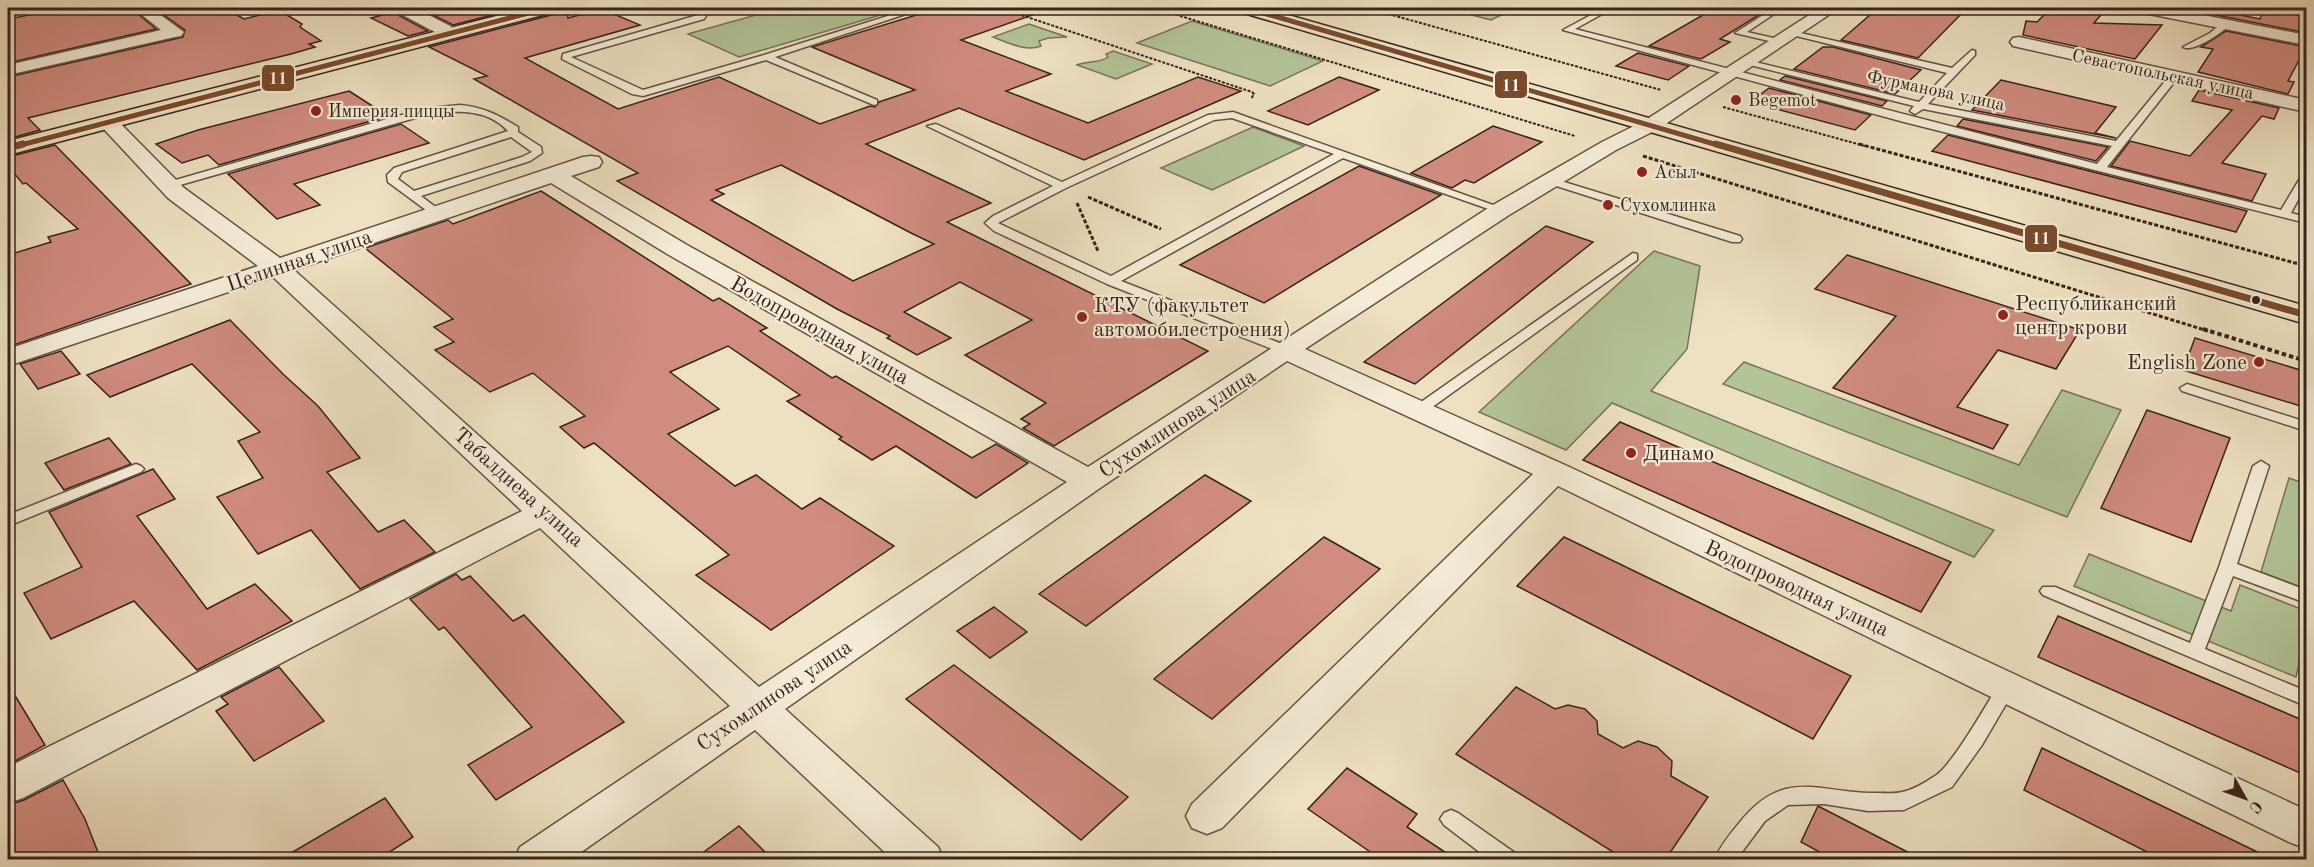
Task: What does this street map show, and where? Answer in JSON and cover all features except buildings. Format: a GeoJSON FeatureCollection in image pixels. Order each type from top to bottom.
{"type":"FeatureCollection","features":[{"type":"Feature","properties":{"kind":"main road"},"geometry":{"type":"LineString","coordinates":[[8,148],[450,33],[509,11],[548,8]]}},
{"type":"Feature","properties":{"kind":"main road"},"geometry":{"type":"LineString","coordinates":[[1246,8],[2307,315]]}},
{"type":"Feature","properties":{"kind":"street"},"geometry":{"type":"LineString","coordinates":[[8,70],[175,32],[141,8]]}},
{"type":"Feature","properties":{"kind":"street"},"geometry":{"type":"LineString","coordinates":[[403,8],[450,33]]}},
{"type":"Feature","properties":{"kind":"street","name":"Сухомлинова улица"},"geometry":{"type":"LineString","coordinates":[[535,860],[758,706],[1285,350],[1501,210],[1609,146],[1651,125],[1831,8]]}},
{"type":"Feature","properties":{"kind":"street"},"geometry":{"type":"LineString","coordinates":[[2144,8],[2307,40]]}},
{"type":"Feature","properties":{"kind":"street","name":"Севастопольская улица"},"geometry":{"type":"LineString","coordinates":[[2019,42],[2307,106]]}},
{"type":"Feature","properties":{"kind":"street","name":"Табалдиева улица"},"geometry":{"type":"LineString","coordinates":[[108,122],[176,193],[277,268],[758,706],[923,860]]}},
{"type":"Feature","properties":{"kind":"street","name":"Целинная улица"},"geometry":{"type":"LineString","coordinates":[[8,358],[591,162]]}},
{"type":"Feature","properties":{"kind":"street","name":"Водопроводная улица"},"geometry":{"type":"LineString","coordinates":[[554,175],[678,250],[1089,481]]}},
{"type":"Feature","properties":{"kind":"street","name":"Водопроводная улица"},"geometry":{"type":"LineString","coordinates":[[1285,350],[1554,472],[2307,830]]}},
{"type":"Feature","properties":{"kind":"street"},"geometry":{"type":"LineString","coordinates":[[1207,816],[1554,472]]}},
{"type":"Feature","properties":{"kind":"street"},"geometry":{"type":"LineString","coordinates":[[8,786],[546,512]]}},
{"type":"Feature","properties":{"kind":"lane"},"geometry":{"type":"LineString","coordinates":[[707,8],[701,17],[566,56],[567,59],[635,92],[643,93],[767,57],[920,8]]}},
{"type":"Feature","properties":{"kind":"lane"},"geometry":{"type":"LineString","coordinates":[[1609,8],[1567,30],[1739,68],[1908,120],[2307,220]]}},
{"type":"Feature","properties":{"kind":"lane"},"geometry":{"type":"LineString","coordinates":[[1779,8],[1739,33],[1785,38],[1953,71]]}},
{"type":"Feature","properties":{"kind":"lane"},"geometry":{"type":"LineString","coordinates":[[2187,47],[2203,38],[2217,34],[2226,24]]}},
{"type":"Feature","properties":{"kind":"lane"},"geometry":{"type":"LineString","coordinates":[[1908,120],[1972,53]]}},
{"type":"Feature","properties":{"kind":"lane"},"geometry":{"type":"LineString","coordinates":[[767,57],[874,102]]}},
{"type":"Feature","properties":{"kind":"lane","name":"Фурманова улица"},"geometry":{"type":"LineString","coordinates":[[1739,68],[2118,144]]}},
{"type":"Feature","properties":{"kind":"lane"},"geometry":{"type":"LineString","coordinates":[[2101,167],[2135,122],[2147,113],[2174,76]]}},
{"type":"Feature","properties":{"kind":"lane"},"geometry":{"type":"LineString","coordinates":[[169,185],[443,109],[472,108],[490,113],[514,129],[512,134]]}},
{"type":"Feature","properties":{"kind":"lane"},"geometry":{"type":"LineString","coordinates":[[1285,350],[1111,281],[991,223],[1004,214],[1068,189],[1212,117],[1222,115],[1233,115],[1501,210]]}},
{"type":"Feature","properties":{"kind":"lane"},"geometry":{"type":"LineString","coordinates":[[932,126],[1068,189]]}},
{"type":"Feature","properties":{"kind":"lane"},"geometry":{"type":"LineString","coordinates":[[413,195],[526,159],[537,153],[537,149],[512,134],[398,170],[392,175],[392,180],[438,214]]}},
{"type":"Feature","properties":{"kind":"lane"},"geometry":{"type":"LineString","coordinates":[[1111,281],[1342,154]]}},
{"type":"Feature","properties":{"kind":"lane"},"geometry":{"type":"LineString","coordinates":[[1551,180],[1736,239]]}},
{"type":"Feature","properties":{"kind":"lane"},"geometry":{"type":"LineString","coordinates":[[2284,214],[2303,182],[2307,181]]}},
{"type":"Feature","properties":{"kind":"lane"},"geometry":{"type":"LineString","coordinates":[[1419,410],[1633,257]]}},
{"type":"Feature","properties":{"kind":"lane"},"geometry":{"type":"LineString","coordinates":[[2187,388],[2307,427]]}},
{"type":"Feature","properties":{"kind":"lane"},"geometry":{"type":"LineString","coordinates":[[2195,652],[2228,567],[2261,466]]}},
{"type":"Feature","properties":{"kind":"lane"},"geometry":{"type":"LineString","coordinates":[[8,521],[136,469]]}},
{"type":"Feature","properties":{"kind":"lane"},"geometry":{"type":"LineString","coordinates":[[2228,567],[2307,597]]}},
{"type":"Feature","properties":{"kind":"lane"},"geometry":{"type":"LineString","coordinates":[[2049,591],[2307,699]]}},
{"type":"Feature","properties":{"kind":"lane"},"geometry":{"type":"LineString","coordinates":[[1725,860],[1729,851],[1758,815],[1784,797],[1824,795],[1868,802],[1904,801],[1945,781],[1975,739],[2007,687]]}},
{"type":"Feature","properties":{"kind":"lane"},"geometry":{"type":"LineString","coordinates":[[1451,819],[1507,860]]}},
{"type":"Feature","properties":{"kind":"path"},"geometry":{"type":"LineString","coordinates":[[1000,8],[1252,92]]}},
{"type":"Feature","properties":{"kind":"path"},"geometry":{"type":"LineString","coordinates":[[1154,8],[2307,361]]}},
{"type":"Feature","properties":{"kind":"path"},"geometry":{"type":"LineString","coordinates":[[1367,8],[2307,266]]}},
{"type":"Feature","properties":{"kind":"path"},"geometry":{"type":"LineString","coordinates":[[1068,189],[1186,240]]}},
{"type":"Feature","properties":{"kind":"path"},"geometry":{"type":"LineString","coordinates":[[1068,189],[1111,281]]}},
{"type":"Feature","properties":{"kind":"green space"},"geometry":{"type":"Polygon","coordinates":[[[781,8],[904,8],[739,57],[688,34],[781,8]]]}},
{"type":"Feature","properties":{"kind":"green space"},"geometry":{"type":"Polygon","coordinates":[[[1444,8],[1516,8],[1491,20],[1444,8]]]}},
{"type":"Feature","properties":{"kind":"green space"},"geometry":{"type":"Polygon","coordinates":[[[1192,21],[1323,61],[1270,86],[1137,43],[1192,21]]]}},
{"type":"Feature","properties":{"kind":"green space"},"geometry":{"type":"Polygon","coordinates":[[[1029,24],[1067,37],[1048,38],[1039,41],[1041,46],[1029,48],[993,37],[1029,24]]]}},
{"type":"Feature","properties":{"kind":"green space"},"geometry":{"type":"Polygon","coordinates":[[[1113,51],[1152,64],[1116,79],[1077,65],[1105,59],[1108,57],[1106,54],[1113,51]]]}},
{"type":"Feature","properties":{"kind":"green space"},"geometry":{"type":"Polygon","coordinates":[[[1253,127],[1304,146],[1212,190],[1161,168],[1253,127]]]}},
{"type":"Feature","properties":{"kind":"green space"},"geometry":{"type":"Polygon","coordinates":[[[1654,251],[1700,266],[1687,349],[1651,391],[1994,530],[1974,557],[1612,403],[1566,450],[1479,412],[1654,251]]]}},
{"type":"Feature","properties":{"kind":"green space"},"geometry":{"type":"Polygon","coordinates":[[[1744,362],[2019,465],[2062,390],[2121,410],[2067,517],[1723,384],[1744,362]]]}},
{"type":"Feature","properties":{"kind":"green space"},"geometry":{"type":"Polygon","coordinates":[[[2289,478],[2306,484],[2306,589],[2261,572],[2289,478]]]}},
{"type":"Feature","properties":{"kind":"green space"},"geometry":{"type":"Polygon","coordinates":[[[2089,554],[2231,611],[2240,585],[2306,611],[2306,633],[2296,677],[2074,586],[2089,554]]]}},
{"type":"Feature","properties":{"kind":"transit line","name":"11"},"geometry":{"type":"LineString","coordinates":[[8,148],[548,8]]}},
{"type":"Feature","properties":{"kind":"transit line","name":"11"},"geometry":{"type":"LineString","coordinates":[[1246,8],[2306,315]]}},
{"type":"Feature","properties":{"kind":"place","name":"Begemot"},"geometry":{"type":"Point","coordinates":[1736,100]}},
{"type":"Feature","properties":{"kind":"place","name":"Империя пиццы"},"geometry":{"type":"Point","coordinates":[316,111]}},
{"type":"Feature","properties":{"kind":"place","name":"Асыл"},"geometry":{"type":"Point","coordinates":[1642,172]}},
{"type":"Feature","properties":{"kind":"place","name":"Сухомлинка"},"geometry":{"type":"Point","coordinates":[1608,205]}},
{"type":"Feature","properties":{"kind":"place","name":"Республиканский центр крови"},"geometry":{"type":"Point","coordinates":[2003,315]}},
{"type":"Feature","properties":{"kind":"place","name":"КТУ (факультет автомобилестроения)"},"geometry":{"type":"Point","coordinates":[1082,317]}},
{"type":"Feature","properties":{"kind":"place","name":"English Zone"},"geometry":{"type":"Point","coordinates":[2259,362]}},
{"type":"Feature","properties":{"kind":"place","name":"Динамо"},"geometry":{"type":"Point","coordinates":[1631,453]}}]}
